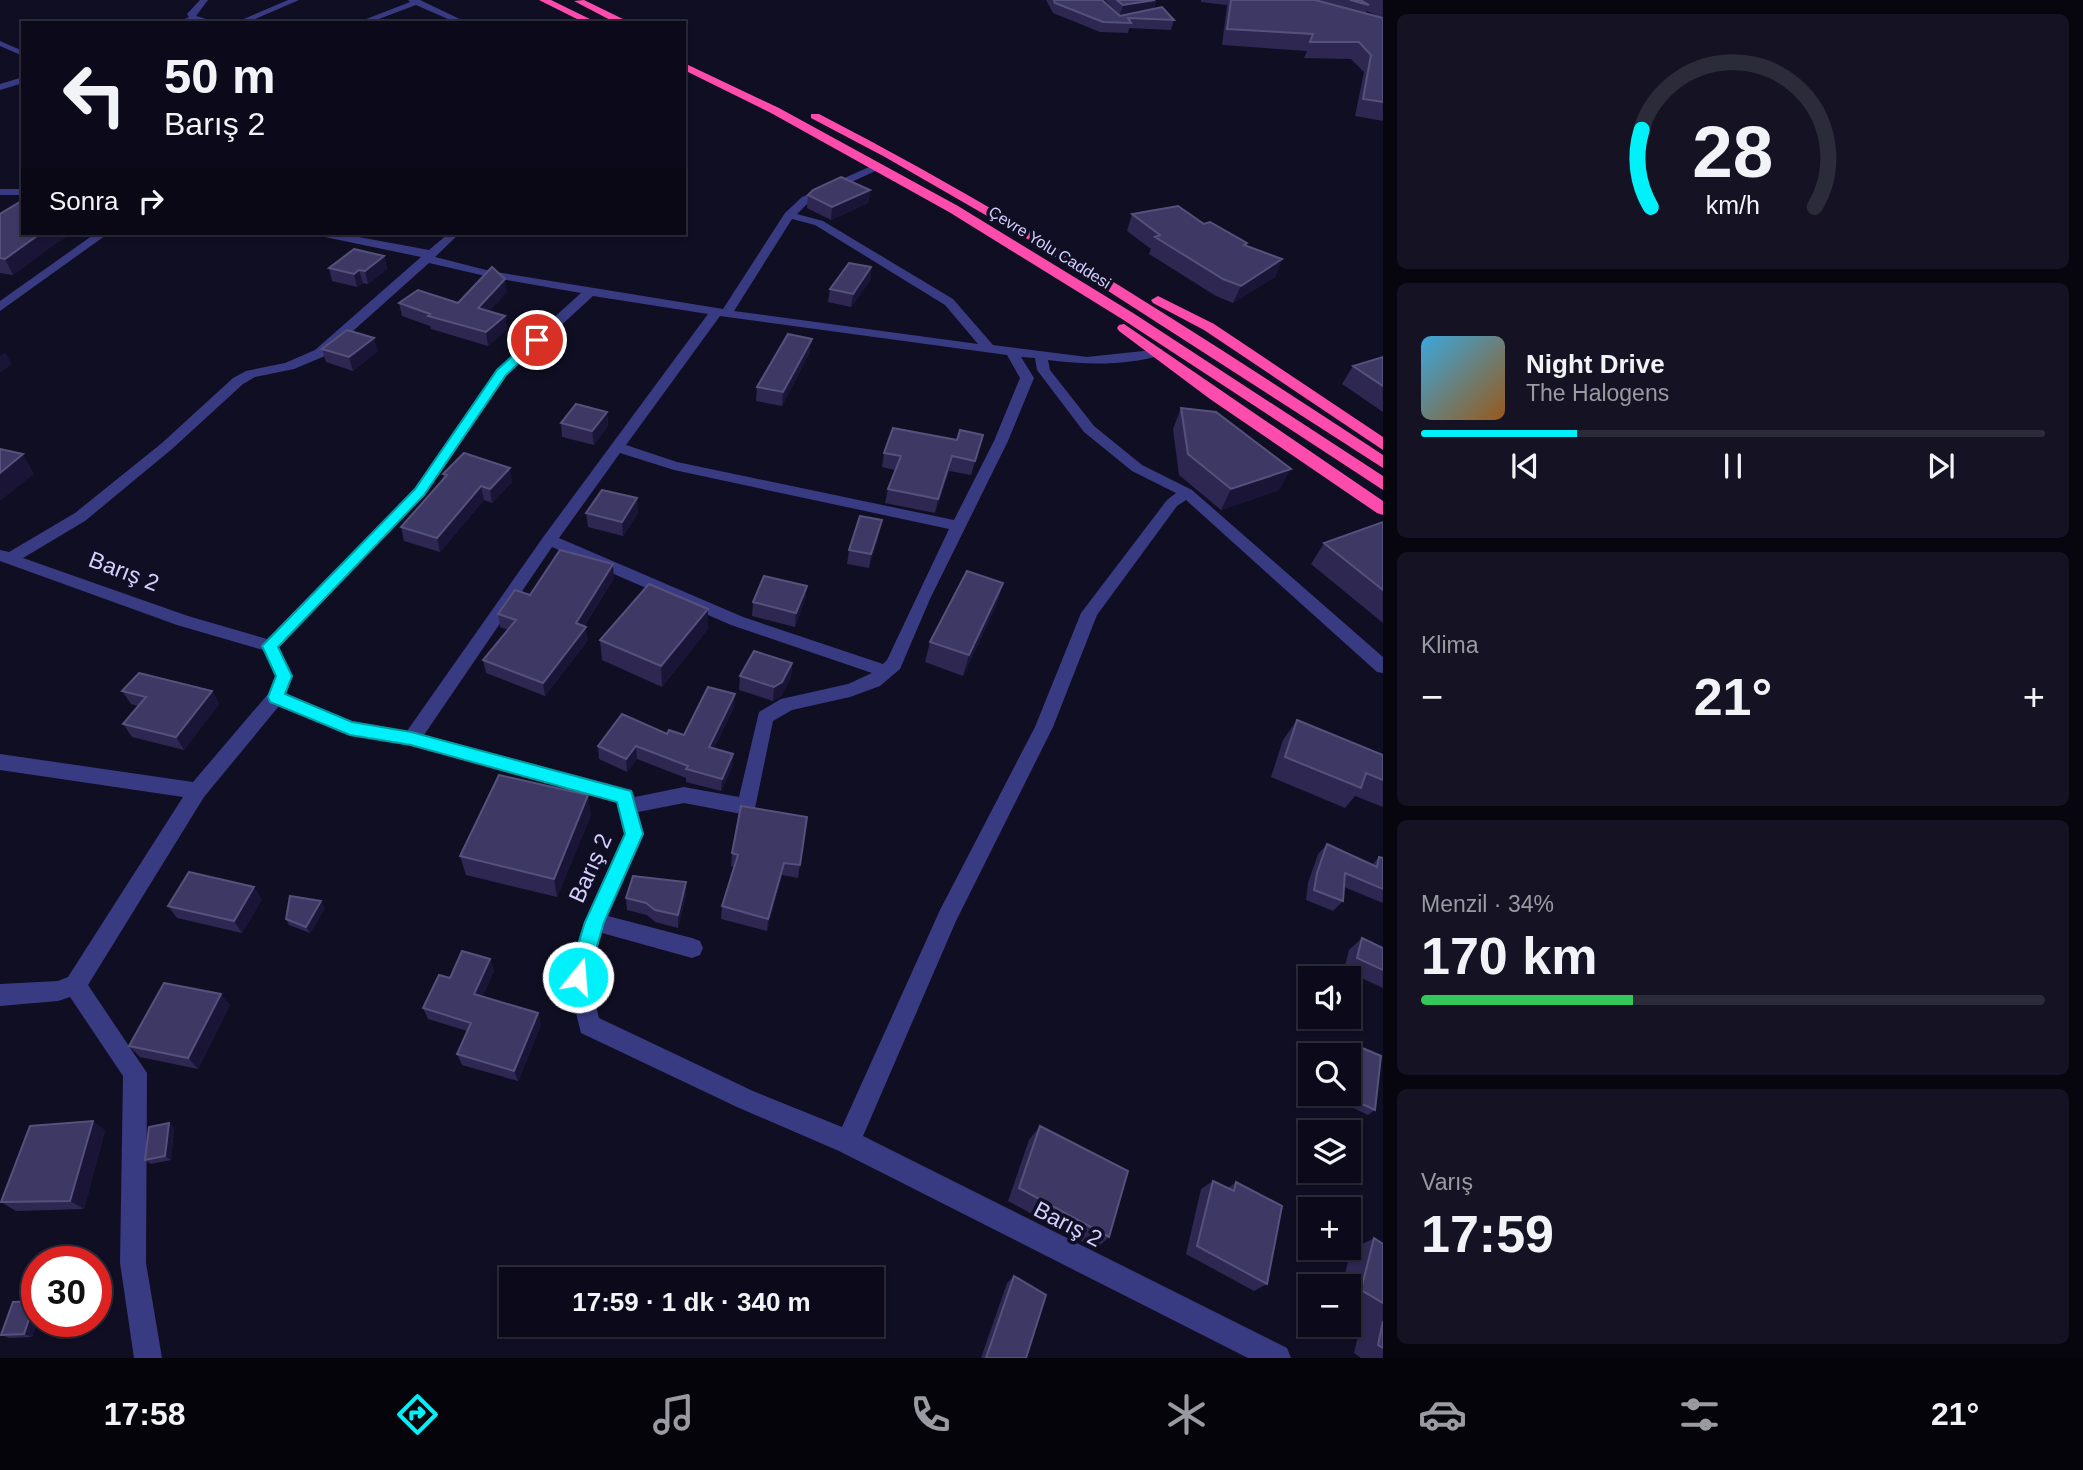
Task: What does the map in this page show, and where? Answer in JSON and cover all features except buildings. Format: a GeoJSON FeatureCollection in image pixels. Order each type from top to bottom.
{"type":"FeatureCollection","features":[{"type":"Feature","properties":{"kind":"highway"},"geometry":{"type":"LineString","coordinates":[[544,0],[589,21]]}},
{"type":"Feature","properties":{"kind":"highway"},"geometry":{"type":"LineString","coordinates":[[577,0],[620,21]]}},
{"type":"Feature","properties":{"kind":"highway","name":"Çevre Yolu Caddesi"},"geometry":{"type":"LineString","coordinates":[[686,53],[868,142],[1047,243],[1383,463]]}},
{"type":"Feature","properties":{"kind":"highway","name":"Çevre Yolu Caddesi"},"geometry":{"type":"LineString","coordinates":[[686,67],[878,166],[1022,251],[1158,334],[1383,484]]}},
{"type":"Feature","properties":{"kind":"highway"},"geometry":{"type":"LineString","coordinates":[[1047,243],[1209,327],[1383,445]]}},
{"type":"Feature","properties":{"kind":"highway"},"geometry":{"type":"LineString","coordinates":[[1022,251],[1046,273],[1216,396],[1383,509]]}},
{"type":"Feature","properties":{"kind":"street"},"geometry":{"type":"LineString","coordinates":[[193,18],[191,14],[204,0]]}},
{"type":"Feature","properties":{"kind":"street"},"geometry":{"type":"LineString","coordinates":[[243,21],[295,0]]}},
{"type":"Feature","properties":{"kind":"street"},"geometry":{"type":"LineString","coordinates":[[365,21],[414,1],[459,21]]}},
{"type":"Feature","properties":{"kind":"street"},"geometry":{"type":"LineString","coordinates":[[185,21],[193,18],[207,21]]}},
{"type":"Feature","properties":{"kind":"street"},"geometry":{"type":"LineString","coordinates":[[0,43],[21,53]]}},
{"type":"Feature","properties":{"kind":"street"},"geometry":{"type":"LineString","coordinates":[[0,87],[21,81]]}},
{"type":"Feature","properties":{"kind":"street"},"geometry":{"type":"LineString","coordinates":[[411,739],[549,540],[722,312],[789,215],[806,199],[878,166]]}},
{"type":"Feature","properties":{"kind":"street"},"geometry":{"type":"LineString","coordinates":[[0,192],[21,192]]}},
{"type":"Feature","properties":{"kind":"street"},"geometry":{"type":"LineString","coordinates":[[789,215],[819,223],[949,302],[989,349]]}},
{"type":"Feature","properties":{"kind":"street"},"geometry":{"type":"LineString","coordinates":[[0,307],[100,235]]}},
{"type":"Feature","properties":{"kind":"street"},"geometry":{"type":"LineString","coordinates":[[332,235],[424,252],[428,259],[490,274],[722,312],[1087,361],[1141,357],[1157,352]]}},
{"type":"Feature","properties":{"kind":"street"},"geometry":{"type":"LineString","coordinates":[[6,556],[80,517],[167,446],[238,381],[251,374],[289,366],[320,353],[453,235]]}},
{"type":"Feature","properties":{"kind":"street"},"geometry":{"type":"LineString","coordinates":[[0,995],[58,991],[75,985],[197,791],[276,697],[284,676],[270,646],[419,492],[501,373],[591,291]]}},
{"type":"Feature","properties":{"kind":"street"},"geometry":{"type":"LineString","coordinates":[[276,697],[350,728],[411,739],[625,796],[628,806],[684,795],[747,807],[765,717],[787,704],[850,690],[874,681],[894,664],[922,599],[1001,441],[1027,377],[1012,352]]}},
{"type":"Feature","properties":{"kind":"street"},"geometry":{"type":"LineString","coordinates":[[1041,355],[1044,370],[1089,429],[1137,468],[1187,493],[1248,550],[1383,667]]}},
{"type":"Feature","properties":{"kind":"street"},"geometry":{"type":"LineString","coordinates":[[618,447],[674,467],[960,526]]}},
{"type":"Feature","properties":{"kind":"street"},"geometry":{"type":"LineString","coordinates":[[848,1142],[947,917],[1044,727],[1089,613],[1172,503],[1187,493]]}},
{"type":"Feature","properties":{"kind":"street"},"geometry":{"type":"LineString","coordinates":[[549,540],[737,621],[885,671]]}},
{"type":"Feature","properties":{"kind":"street","name":"Barış 2"},"geometry":{"type":"LineString","coordinates":[[6,556],[183,621],[270,646]]}},
{"type":"Feature","properties":{"kind":"street"},"geometry":{"type":"LineString","coordinates":[[0,762],[197,791]]}},
{"type":"Feature","properties":{"kind":"street","name":"Barış 2"},"geometry":{"type":"LineString","coordinates":[[628,806],[634,834],[595,922],[578,977],[589,1025],[745,1099],[848,1142],[1277,1358]]}},
{"type":"Feature","properties":{"kind":"street"},"geometry":{"type":"LineString","coordinates":[[595,922],[692,948]]}},
{"type":"Feature","properties":{"kind":"street"},"geometry":{"type":"LineString","coordinates":[[75,985],[135,1073],[133,1263],[148,1358]]}},
{"type":"Feature","properties":{"kind":"route"},"geometry":{"type":"LineString","coordinates":[[537,340],[501,373],[419,492],[270,646],[284,676],[276,697],[350,728],[411,739],[625,796],[634,834],[595,922],[578,977]]}}]}
